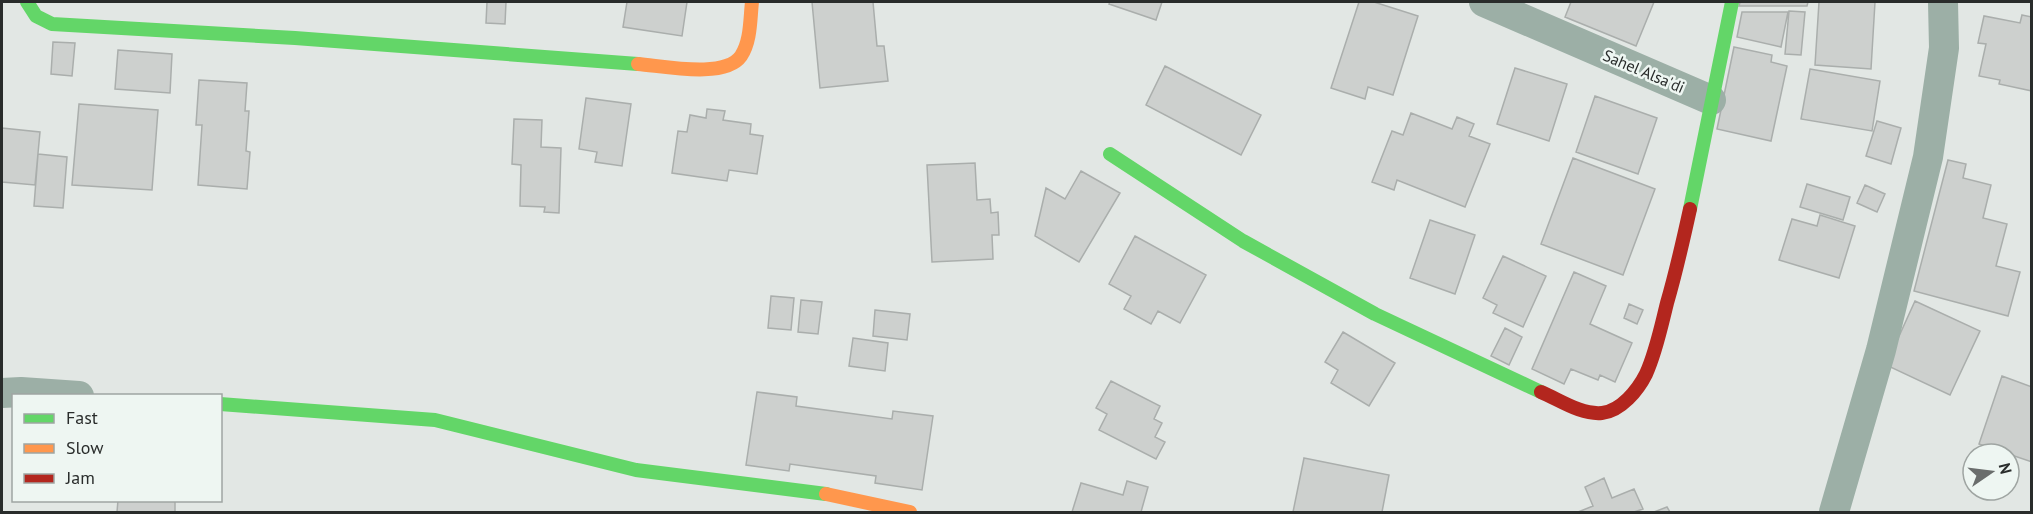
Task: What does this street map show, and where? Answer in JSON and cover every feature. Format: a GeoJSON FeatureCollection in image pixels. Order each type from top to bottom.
{"type":"FeatureCollection","features":[{"type":"Feature","properties":{"kind":"street"},"geometry":{"type":"LineString","coordinates":[[27,2],[40,21],[52,24],[295,38],[712,70],[734,65],[741,58],[746,47],[752,2]]}},
{"type":"Feature","properties":{"kind":"street","name":"Sahel Alsa'di"},"geometry":{"type":"LineString","coordinates":[[1484,2],[1711,100]]}},
{"type":"Feature","properties":{"kind":"street"},"geometry":{"type":"LineString","coordinates":[[1110,154],[1243,241],[1375,314],[1580,410],[1602,413],[1618,408],[1633,393],[1645,376],[1659,336],[1683,243],[1732,2]]}},
{"type":"Feature","properties":{"kind":"street"},"geometry":{"type":"LineString","coordinates":[[1833,513],[1881,350],[1928,157],[1944,48],[1943,2]]}},
{"type":"Feature","properties":{"kind":"street"},"geometry":{"type":"LineString","coordinates":[[2,393],[50,394]]}},
{"type":"Feature","properties":{"kind":"street"},"geometry":{"type":"LineString","coordinates":[[222,404],[435,420],[636,470],[830,495],[910,513]]}},
{"type":"Feature","properties":{"kind":"building"},"geometry":{"type":"Polygon","coordinates":[[[487,2],[506,2],[505,24],[486,23],[487,2]]]}},
{"type":"Feature","properties":{"kind":"building"},"geometry":{"type":"Polygon","coordinates":[[[627,2],[687,2],[682,36],[623,27],[627,2]]]}},
{"type":"Feature","properties":{"kind":"building"},"geometry":{"type":"Polygon","coordinates":[[[812,2],[873,2],[877,46],[884,46],[888,81],[820,88],[812,2]]]}},
{"type":"Feature","properties":{"kind":"building"},"geometry":{"type":"Polygon","coordinates":[[[1110,2],[1162,2],[1156,20],[1109,4],[1110,2]]]}},
{"type":"Feature","properties":{"kind":"building"},"geometry":{"type":"Polygon","coordinates":[[[1359,2],[1374,2],[1418,16],[1393,95],[1368,87],[1365,99],[1331,88],[1359,2]]]}},
{"type":"Feature","properties":{"kind":"building"},"geometry":{"type":"Polygon","coordinates":[[[1571,2],[1654,2],[1636,46],[1565,17],[1571,2]]]}},
{"type":"Feature","properties":{"kind":"building"},"geometry":{"type":"Polygon","coordinates":[[[1740,2],[1808,2],[1807,6],[1739,6],[1740,2]]]}},
{"type":"Feature","properties":{"kind":"building"},"geometry":{"type":"Polygon","coordinates":[[[1819,2],[1875,2],[1871,69],[1815,65],[1819,2]]]}},
{"type":"Feature","properties":{"kind":"building"},"geometry":{"type":"Polygon","coordinates":[[[1789,11],[1805,12],[1801,55],[1785,54],[1789,11]]]}},
{"type":"Feature","properties":{"kind":"building"},"geometry":{"type":"Polygon","coordinates":[[[1742,12],[1788,12],[1781,47],[1737,37],[1742,12]]]}},
{"type":"Feature","properties":{"kind":"building"},"geometry":{"type":"Polygon","coordinates":[[[2022,15],[2032,17],[2032,91],[1999,84],[2000,80],[1979,76],[1986,44],[1978,43],[1984,16],[2020,23],[2022,15]]]}},
{"type":"Feature","properties":{"kind":"building"},"geometry":{"type":"Polygon","coordinates":[[[53,42],[75,43],[72,76],[51,74],[53,42]]]}},
{"type":"Feature","properties":{"kind":"building"},"geometry":{"type":"Polygon","coordinates":[[[1734,47],[1772,55],[1771,62],[1787,66],[1771,141],[1717,129],[1734,47]]]}},
{"type":"Feature","properties":{"kind":"building"},"geometry":{"type":"Polygon","coordinates":[[[118,50],[172,54],[170,93],[115,89],[118,50]]]}},
{"type":"Feature","properties":{"kind":"building"},"geometry":{"type":"Polygon","coordinates":[[[1165,66],[1261,115],[1241,155],[1146,105],[1165,66]]]}},
{"type":"Feature","properties":{"kind":"building"},"geometry":{"type":"Polygon","coordinates":[[[1515,68],[1567,84],[1549,141],[1497,124],[1515,68]]]}},
{"type":"Feature","properties":{"kind":"building"},"geometry":{"type":"Polygon","coordinates":[[[1810,69],[1880,81],[1872,131],[1801,119],[1810,69]]]}},
{"type":"Feature","properties":{"kind":"building"},"geometry":{"type":"Polygon","coordinates":[[[199,80],[247,83],[245,111],[249,111],[246,151],[250,152],[247,189],[198,185],[202,125],[196,125],[199,80]]]}},
{"type":"Feature","properties":{"kind":"building"},"geometry":{"type":"Polygon","coordinates":[[[1595,96],[1657,118],[1638,174],[1576,152],[1595,96]]]}},
{"type":"Feature","properties":{"kind":"building"},"geometry":{"type":"Polygon","coordinates":[[[586,98],[631,104],[622,166],[595,162],[597,152],[579,149],[586,98]]]}},
{"type":"Feature","properties":{"kind":"building"},"geometry":{"type":"Polygon","coordinates":[[[79,104],[158,110],[152,190],[72,185],[79,104]]]}},
{"type":"Feature","properties":{"kind":"building"},"geometry":{"type":"Polygon","coordinates":[[[707,109],[725,111],[723,120],[751,124],[750,134],[763,136],[757,174],[729,170],[727,181],[672,173],[678,131],[687,132],[690,115],[706,118],[707,109]]]}},
{"type":"Feature","properties":{"kind":"building"},"geometry":{"type":"Polygon","coordinates":[[[1411,113],[1452,129],[1457,117],[1474,124],[1469,136],[1490,144],[1465,207],[1397,180],[1394,190],[1372,182],[1392,131],[1403,135],[1411,113]]]}},
{"type":"Feature","properties":{"kind":"building"},"geometry":{"type":"Polygon","coordinates":[[[514,119],[542,120],[541,147],[561,148],[559,213],[544,212],[545,207],[520,206],[521,165],[512,164],[514,119]]]}},
{"type":"Feature","properties":{"kind":"building"},"geometry":{"type":"Polygon","coordinates":[[[1877,121],[1901,128],[1891,164],[1866,156],[1877,121]]]}},
{"type":"Feature","properties":{"kind":"building"},"geometry":{"type":"Polygon","coordinates":[[[2,128],[40,132],[35,185],[2,182],[2,128]]]}},
{"type":"Feature","properties":{"kind":"building"},"geometry":{"type":"Polygon","coordinates":[[[38,154],[67,157],[63,208],[34,206],[38,154]]]}},
{"type":"Feature","properties":{"kind":"building"},"geometry":{"type":"Polygon","coordinates":[[[1573,158],[1655,189],[1623,275],[1541,244],[1573,158]]]}},
{"type":"Feature","properties":{"kind":"building"},"geometry":{"type":"Polygon","coordinates":[[[1948,160],[1966,164],[1963,178],[1991,185],[1983,218],[2007,224],[1996,266],[2020,272],[2008,316],[1914,291],[1948,160]]]}},
{"type":"Feature","properties":{"kind":"building"},"geometry":{"type":"Polygon","coordinates":[[[975,163],[977,200],[990,199],[991,213],[998,212],[999,235],[992,235],[993,259],[932,262],[927,165],[975,163]]]}},
{"type":"Feature","properties":{"kind":"building"},"geometry":{"type":"Polygon","coordinates":[[[1081,171],[1120,193],[1079,262],[1035,236],[1046,188],[1065,199],[1081,171]]]}},
{"type":"Feature","properties":{"kind":"building"},"geometry":{"type":"Polygon","coordinates":[[[1807,184],[1850,197],[1843,220],[1800,207],[1807,184]]]}},
{"type":"Feature","properties":{"kind":"building"},"geometry":{"type":"Polygon","coordinates":[[[1865,185],[1885,194],[1877,212],[1857,203],[1865,185]]]}},
{"type":"Feature","properties":{"kind":"building"},"geometry":{"type":"Polygon","coordinates":[[[1820,215],[1855,226],[1839,278],[1779,260],[1792,219],[1817,226],[1820,215]]]}},
{"type":"Feature","properties":{"kind":"building"},"geometry":{"type":"Polygon","coordinates":[[[1430,220],[1475,235],[1455,294],[1410,278],[1430,220]]]}},
{"type":"Feature","properties":{"kind":"building"},"geometry":{"type":"Polygon","coordinates":[[[1135,236],[1206,275],[1180,323],[1158,311],[1151,324],[1124,309],[1131,296],[1109,284],[1135,236]]]}},
{"type":"Feature","properties":{"kind":"building"},"geometry":{"type":"Polygon","coordinates":[[[1503,256],[1546,276],[1523,327],[1493,313],[1497,305],[1483,298],[1503,256]]]}},
{"type":"Feature","properties":{"kind":"building"},"geometry":{"type":"Polygon","coordinates":[[[1574,272],[1606,286],[1590,324],[1632,343],[1615,382],[1600,375],[1598,380],[1571,369],[1564,384],[1532,369],[1574,272]]]}},
{"type":"Feature","properties":{"kind":"building"},"geometry":{"type":"Polygon","coordinates":[[[771,296],[794,298],[791,330],[768,328],[771,296]]]}},
{"type":"Feature","properties":{"kind":"building"},"geometry":{"type":"Polygon","coordinates":[[[801,300],[822,302],[818,334],[798,332],[801,300]]]}},
{"type":"Feature","properties":{"kind":"building"},"geometry":{"type":"Polygon","coordinates":[[[1915,301],[1980,331],[1950,395],[1886,365],[1915,301]]]}},
{"type":"Feature","properties":{"kind":"building"},"geometry":{"type":"Polygon","coordinates":[[[1629,304],[1643,310],[1637,324],[1624,318],[1629,304]]]}},
{"type":"Feature","properties":{"kind":"building"},"geometry":{"type":"Polygon","coordinates":[[[875,310],[910,314],[907,340],[873,336],[875,310]]]}},
{"type":"Feature","properties":{"kind":"building"},"geometry":{"type":"Polygon","coordinates":[[[1505,328],[1522,337],[1509,365],[1491,356],[1505,328]]]}},
{"type":"Feature","properties":{"kind":"building"},"geometry":{"type":"Polygon","coordinates":[[[1343,332],[1395,363],[1369,406],[1331,383],[1338,370],[1325,362],[1343,332]]]}},
{"type":"Feature","properties":{"kind":"building"},"geometry":{"type":"Polygon","coordinates":[[[853,338],[888,343],[885,371],[849,366],[853,338]]]}},
{"type":"Feature","properties":{"kind":"building"},"geometry":{"type":"Polygon","coordinates":[[[2002,376],[2032,387],[2032,462],[2021,458],[2021,442],[1980,442],[2002,376]]]}},
{"type":"Feature","properties":{"kind":"building"},"geometry":{"type":"Polygon","coordinates":[[[1111,381],[1160,406],[1154,419],[1162,423],[1155,437],[1165,442],[1156,459],[1099,430],[1107,414],[1096,408],[1111,381]]]}},
{"type":"Feature","properties":{"kind":"building"},"geometry":{"type":"Polygon","coordinates":[[[757,392],[797,397],[796,406],[892,419],[893,411],[933,416],[922,490],[875,483],[876,476],[790,464],[789,471],[746,465],[757,392]]]}},
{"type":"Feature","properties":{"kind":"building"},"geometry":{"type":"Polygon","coordinates":[[[1304,458],[1389,475],[1382,512],[1293,512],[1304,458]]]}},
{"type":"Feature","properties":{"kind":"building"},"geometry":{"type":"Polygon","coordinates":[[[1604,478],[1612,498],[1634,489],[1643,509],[1634,512],[1578,512],[1593,506],[1585,487],[1604,478]]]}},
{"type":"Feature","properties":{"kind":"building"},"geometry":{"type":"Polygon","coordinates":[[[1127,481],[1148,487],[1141,512],[1072,512],[1081,483],[1123,495],[1127,481]]]}},
{"type":"Feature","properties":{"kind":"building"},"geometry":{"type":"Polygon","coordinates":[[[118,502],[175,502],[175,512],[117,512],[118,502]]]}},
{"type":"Feature","properties":{"kind":"building"},"geometry":{"type":"Polygon","coordinates":[[[1667,507],[1670,512],[1654,512],[1667,507]]]}},
{"type":"Feature","properties":{"kind":"traffic: fast"},"geometry":{"type":"LineString","coordinates":[[27,2],[36,16],[52,24],[295,38],[638,64]]}},
{"type":"Feature","properties":{"kind":"traffic: fast"},"geometry":{"type":"LineString","coordinates":[[1690,209],[1732,2]]}},
{"type":"Feature","properties":{"kind":"traffic: fast"},"geometry":{"type":"LineString","coordinates":[[1110,154],[1243,241],[1375,314],[1541,392]]}},
{"type":"Feature","properties":{"kind":"traffic: fast"},"geometry":{"type":"LineString","coordinates":[[222,404],[435,420],[636,470],[826,494]]}},
{"type":"Feature","properties":{"kind":"traffic: slow"},"geometry":{"type":"LineString","coordinates":[[638,64],[708,69],[733,63],[741,56],[747,44],[752,2]]}},
{"type":"Feature","properties":{"kind":"traffic: slow"},"geometry":{"type":"LineString","coordinates":[[826,494],[910,512]]}},
{"type":"Feature","properties":{"kind":"traffic: jam"},"geometry":{"type":"LineString","coordinates":[[1541,392],[1578,409],[1594,413],[1616,408],[1634,393],[1646,374],[1655,348],[1690,209]]}}]}
